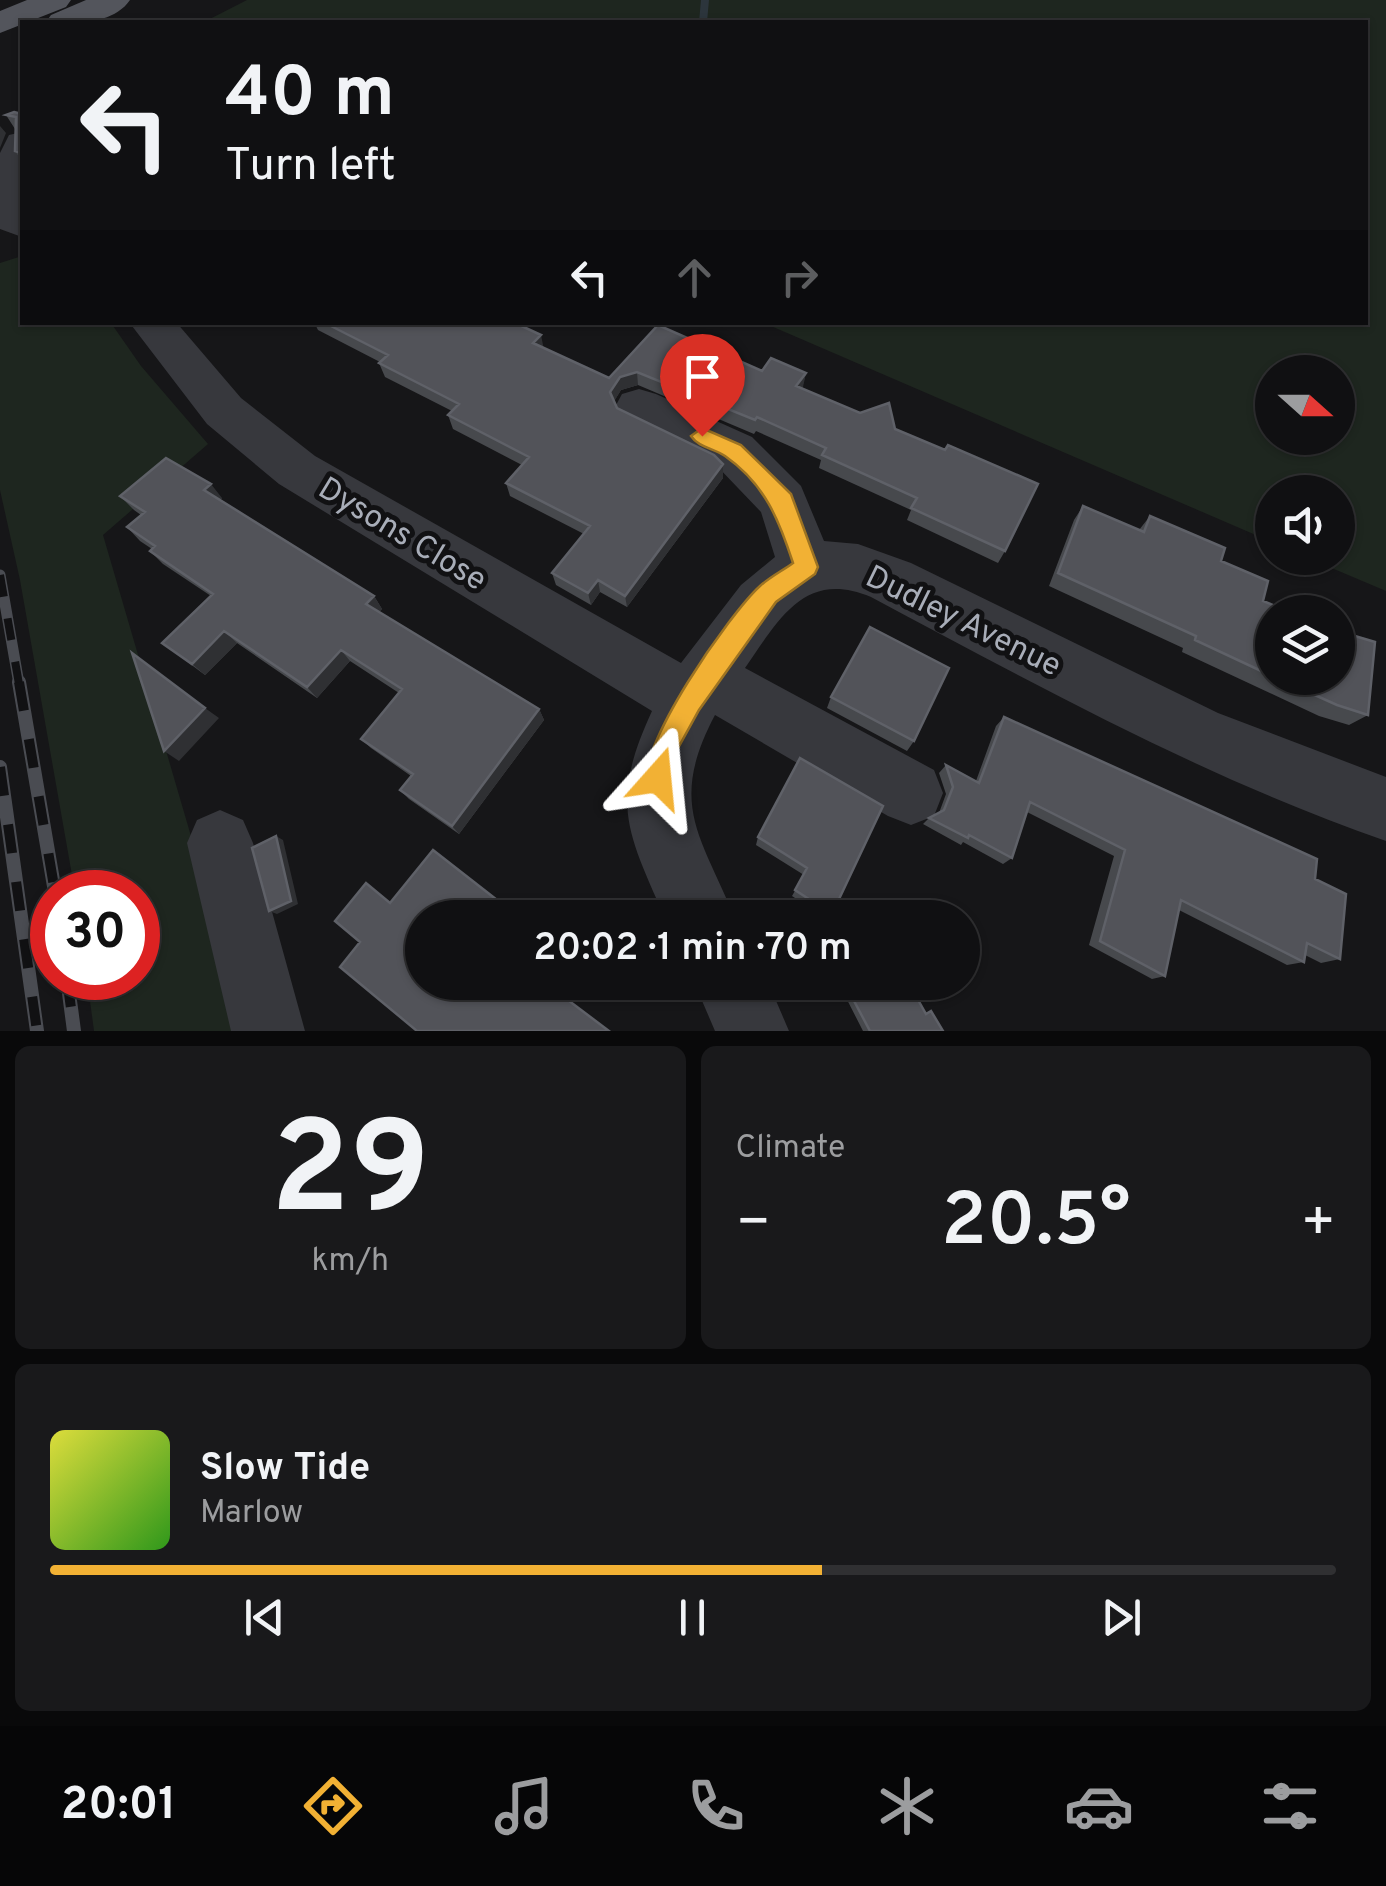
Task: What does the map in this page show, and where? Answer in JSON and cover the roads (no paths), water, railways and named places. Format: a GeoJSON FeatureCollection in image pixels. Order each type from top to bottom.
{"type":"FeatureCollection","features":[{"type":"Feature","properties":{"kind":"main road"},"geometry":{"type":"LineString","coordinates":[[0,23],[54,0]]}},
{"type":"Feature","properties":{"kind":"main road"},"geometry":{"type":"LineString","coordinates":[[68,20],[114,0]]}},
{"type":"Feature","properties":{"kind":"street"},"geometry":{"type":"LineString","coordinates":[[15,220],[6,188],[20,149]]}},
{"type":"Feature","properties":{"kind":"street","name":"Dysons Close"},"geometry":{"type":"LineString","coordinates":[[153,325],[224,411],[297,470],[698,690],[910,793]]}},
{"type":"Feature","properties":{"kind":"street"},"geometry":{"type":"LineString","coordinates":[[639,407],[734,450],[784,501],[806,567],[767,594],[698,690],[664,747],[658,806],[675,862],[692,900]]}},
{"type":"Feature","properties":{"kind":"street","name":"Dudley Avenue"},"geometry":{"type":"LineString","coordinates":[[806,567],[827,563],[855,566],[891,580],[1130,702],[1305,781],[1386,809]]}},
{"type":"Feature","properties":{"kind":"street"},"geometry":{"type":"LineString","coordinates":[[220,843],[268,1031]]}},
{"type":"Feature","properties":{"kind":"street"},"geometry":{"type":"LineString","coordinates":[[738,1000],[752,1031]]}},
{"type":"Feature","properties":{"kind":"waterway"},"geometry":{"type":"LineString","coordinates":[[703,20],[705,0]]}},
{"type":"Feature","properties":{"kind":"railway"},"geometry":{"type":"LineString","coordinates":[[0,575],[19,684]]}},
{"type":"Feature","properties":{"kind":"railway"},"geometry":{"type":"LineString","coordinates":[[19,682],[51,870]]}},
{"type":"Feature","properties":{"kind":"railway"},"geometry":{"type":"LineString","coordinates":[[0,767],[37,1031]]}},
{"type":"Feature","properties":{"kind":"railway"},"geometry":{"type":"LineString","coordinates":[[70,1000],[74,1031]]}}]}
